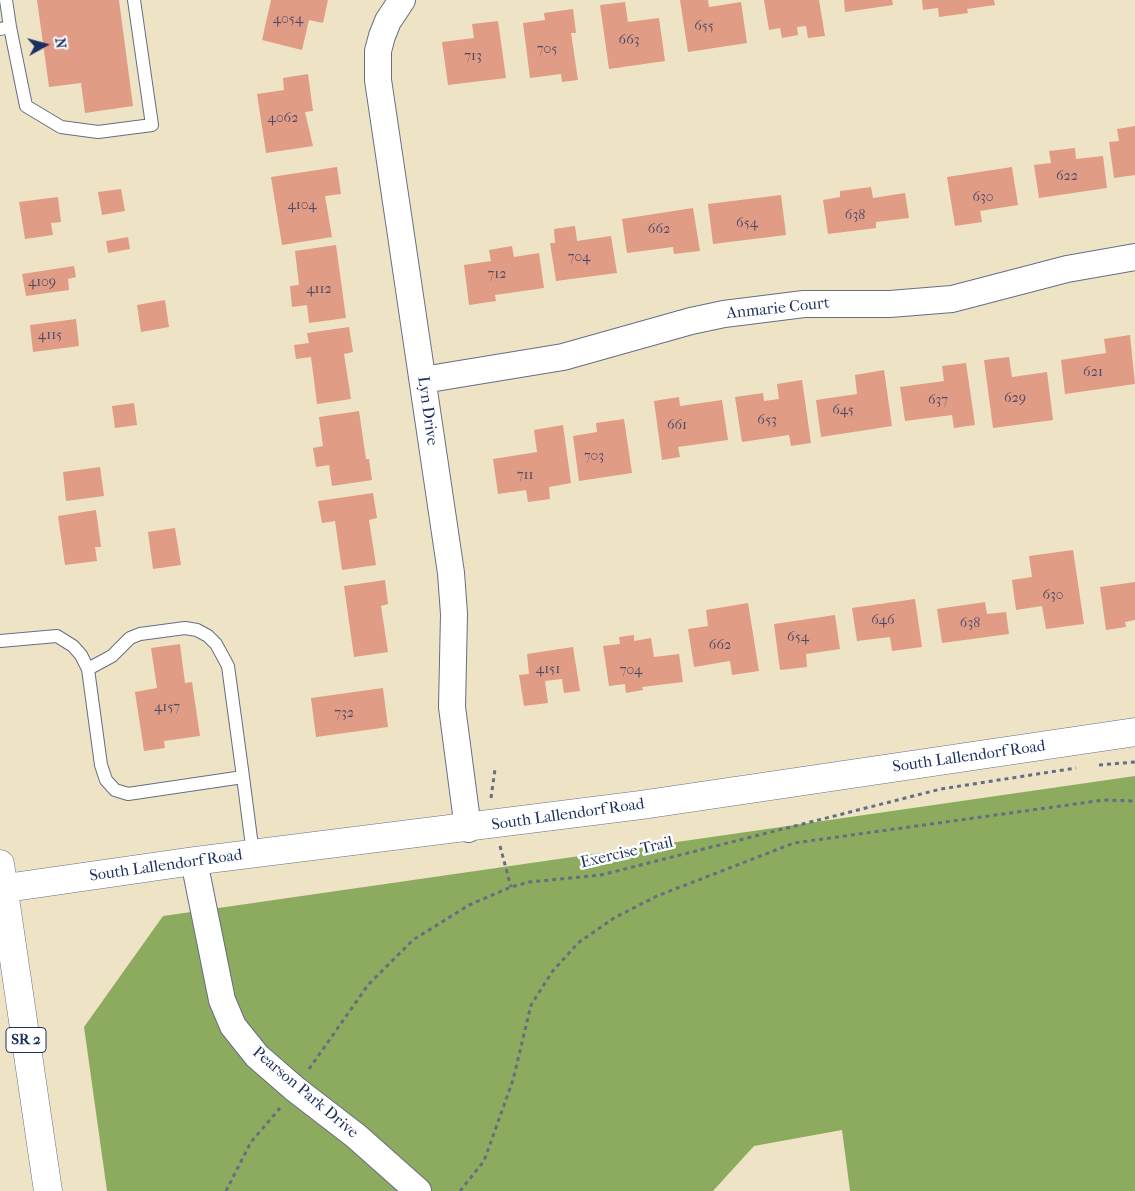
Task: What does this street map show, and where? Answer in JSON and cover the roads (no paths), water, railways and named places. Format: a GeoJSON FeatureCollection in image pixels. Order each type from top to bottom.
{"type":"FeatureCollection","features":[{"type":"Feature","properties":{"kind":"main road","name":"South Lallendorf Road"},"geometry":{"type":"LineString","coordinates":[[1,881],[468,829],[1135,732]]}},
{"type":"Feature","properties":{"kind":"main road","name":"SR 2"},"geometry":{"type":"LineString","coordinates":[[1,881],[48,1191]]}},
{"type":"Feature","properties":{"kind":"street","name":"Lyn Drive"},"geometry":{"type":"LineString","coordinates":[[402,0],[388,21],[378,51],[377,66],[451,573],[454,614],[452,707],[468,829]]}},
{"type":"Feature","properties":{"kind":"street","name":"Anmarie Court"},"geometry":{"type":"LineString","coordinates":[[423,380],[563,357],[691,321],[724,314],[797,305],[897,304],[952,299],[1067,269],[1135,258]]}},
{"type":"Feature","properties":{"kind":"street","name":"Pearson Park Drive"},"geometry":{"type":"LineString","coordinates":[[194,861],[216,974],[225,1008],[233,1026],[257,1056],[295,1089],[356,1136],[418,1191]]}},
{"type":"Feature","properties":{"kind":"lane"},"geometry":{"type":"LineString","coordinates":[[6,0],[5,28],[26,106],[61,127],[98,132],[152,125],[134,0]]}},
{"type":"Feature","properties":{"kind":"lane"},"geometry":{"type":"LineString","coordinates":[[88,670],[112,656],[130,638],[140,634],[185,628],[197,630],[208,636],[216,644],[228,666],[253,854]]}},
{"type":"Feature","properties":{"kind":"lane"},"geometry":{"type":"LineString","coordinates":[[0,641],[57,636],[73,646],[88,670],[102,765],[106,780],[115,790],[128,794],[243,777]]}}]}
